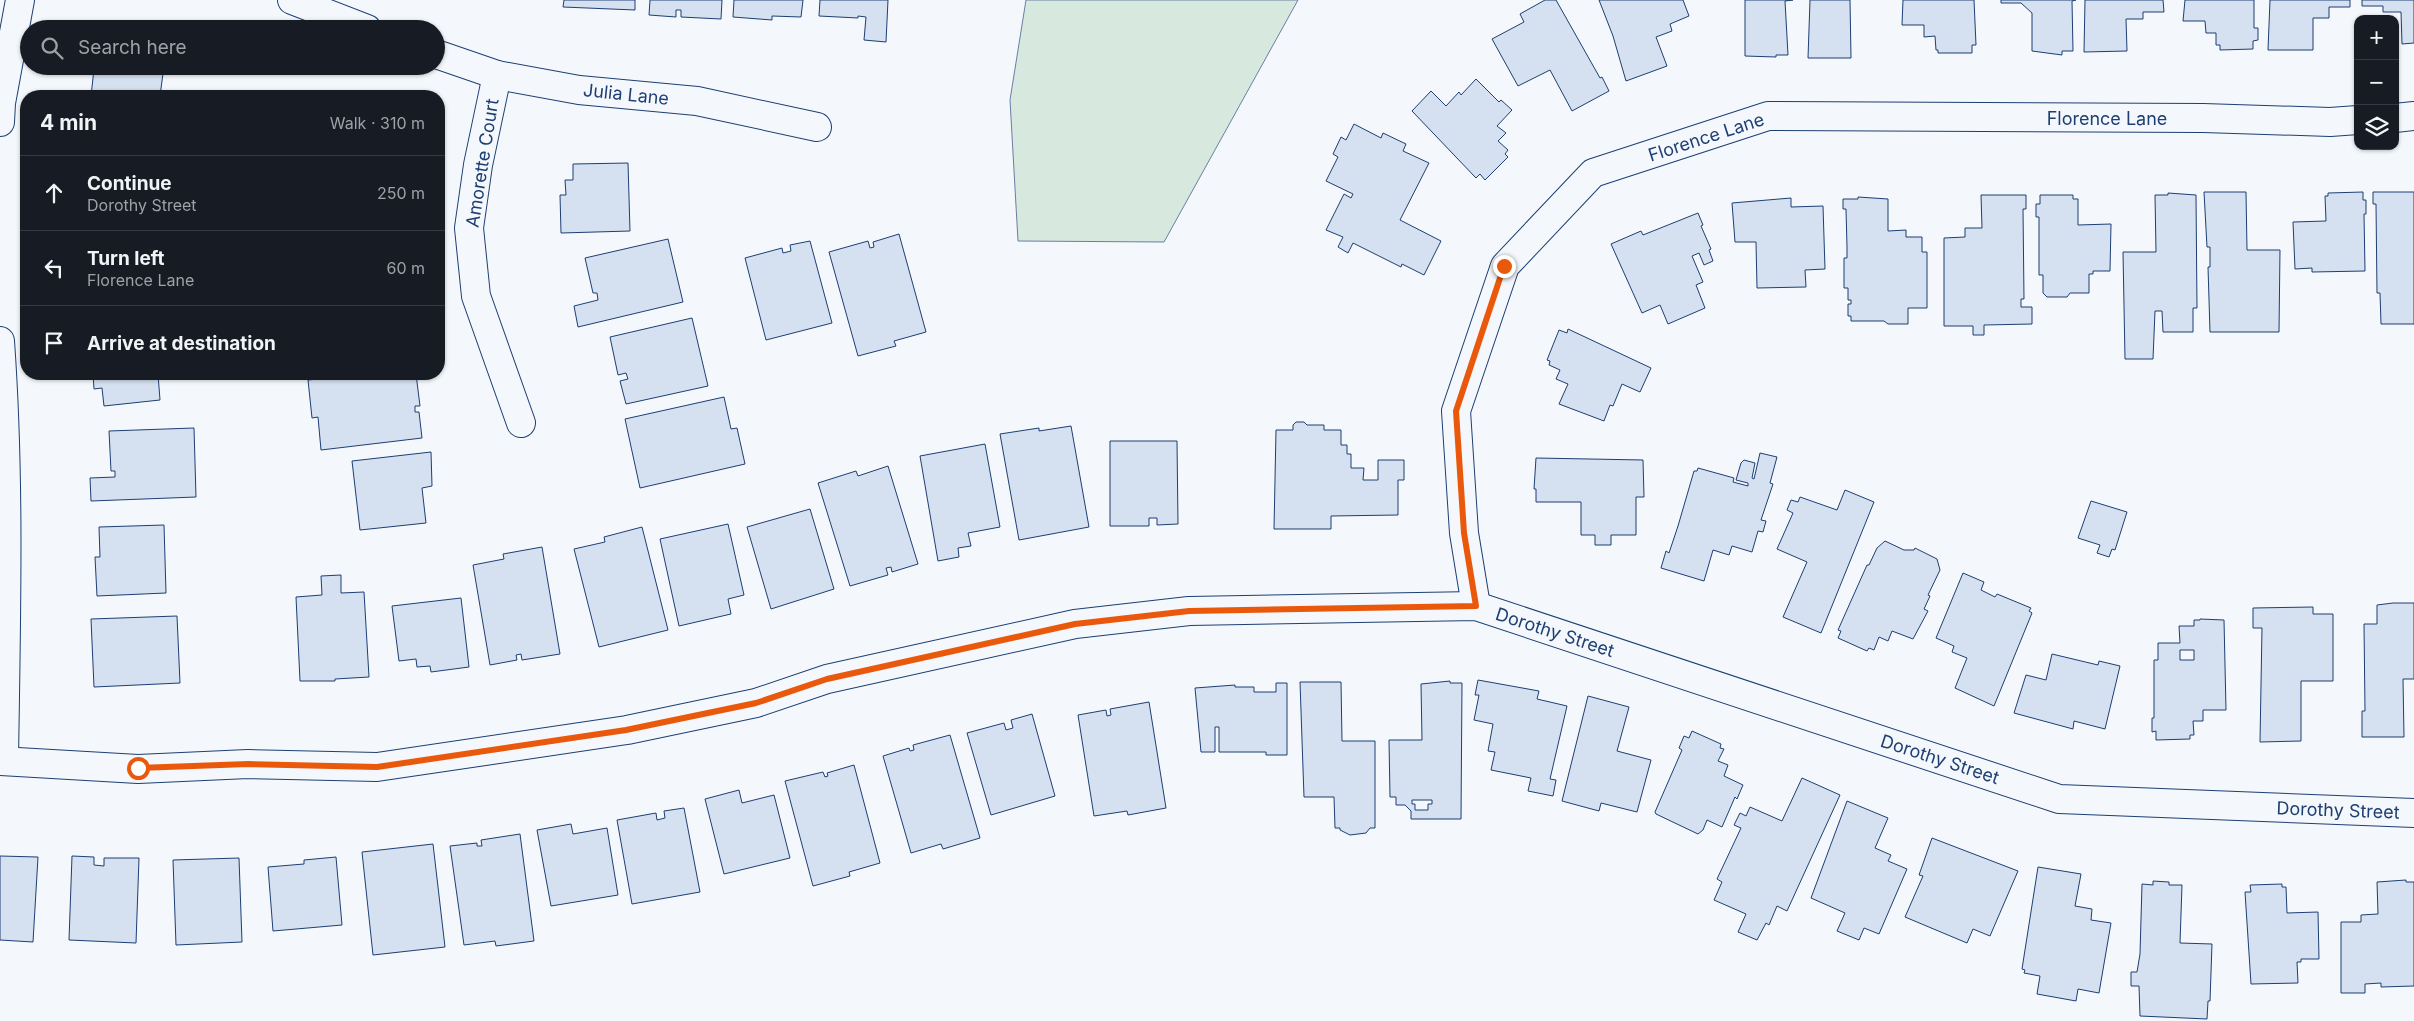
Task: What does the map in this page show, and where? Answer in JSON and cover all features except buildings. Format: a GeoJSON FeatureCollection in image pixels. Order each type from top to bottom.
{"type":"FeatureCollection","features":[{"type":"Feature","properties":{"kind":"street"},"geometry":{"type":"LineString","coordinates":[[0,122],[1,103],[20,0]]}},
{"type":"Feature","properties":{"kind":"street"},"geometry":{"type":"LineString","coordinates":[[292,0],[344,20]]}},
{"type":"Feature","properties":{"kind":"street","name":"Julia Lane"},"geometry":{"type":"LineString","coordinates":[[445,57],[497,75],[579,90],[696,101],[817,127]]}},
{"type":"Feature","properties":{"kind":"street","name":"Amorette Court"},"geometry":{"type":"LineString","coordinates":[[497,75],[478,165],[469,228],[476,296],[521,424]]}},
{"type":"Feature","properties":{"kind":"street","name":"Florence Lane"},"geometry":{"type":"LineString","coordinates":[[1476,606],[1464,533],[1456,411],[1504,266],[1593,173],[1768,116],[2203,118],[2330,122],[2354,120]]}},
{"type":"Feature","properties":{"kind":"street"},"geometry":{"type":"LineString","coordinates":[[2399,118],[2414,116]]}},
{"type":"Feature","properties":{"kind":"street"},"geometry":{"type":"LineString","coordinates":[[0,341],[4,399],[8,547],[2,761]]}},
{"type":"Feature","properties":{"kind":"street","name":"Dorothy Street"},"geometry":{"type":"LineString","coordinates":[[2,761],[138,768],[248,764],[377,767],[636,728],[756,703],[827,679],[1075,624],[1189,611],[1476,606],[2059,798],[2414,813]]}},
{"type":"Feature","properties":{"kind":"shaded area"},"geometry":{"type":"Polygon","coordinates":[[[1026,0],[1298,0],[1164,242],[1018,241],[1010,100],[1026,0]]]}},
{"type":"Feature","properties":{"kind":"route"},"geometry":{"type":"LineString","coordinates":[[138,768],[248,764],[377,767],[626,730],[756,703],[827,679],[1075,624],[1189,611],[1476,606],[1464,533],[1456,411],[1504,266]]}}]}
